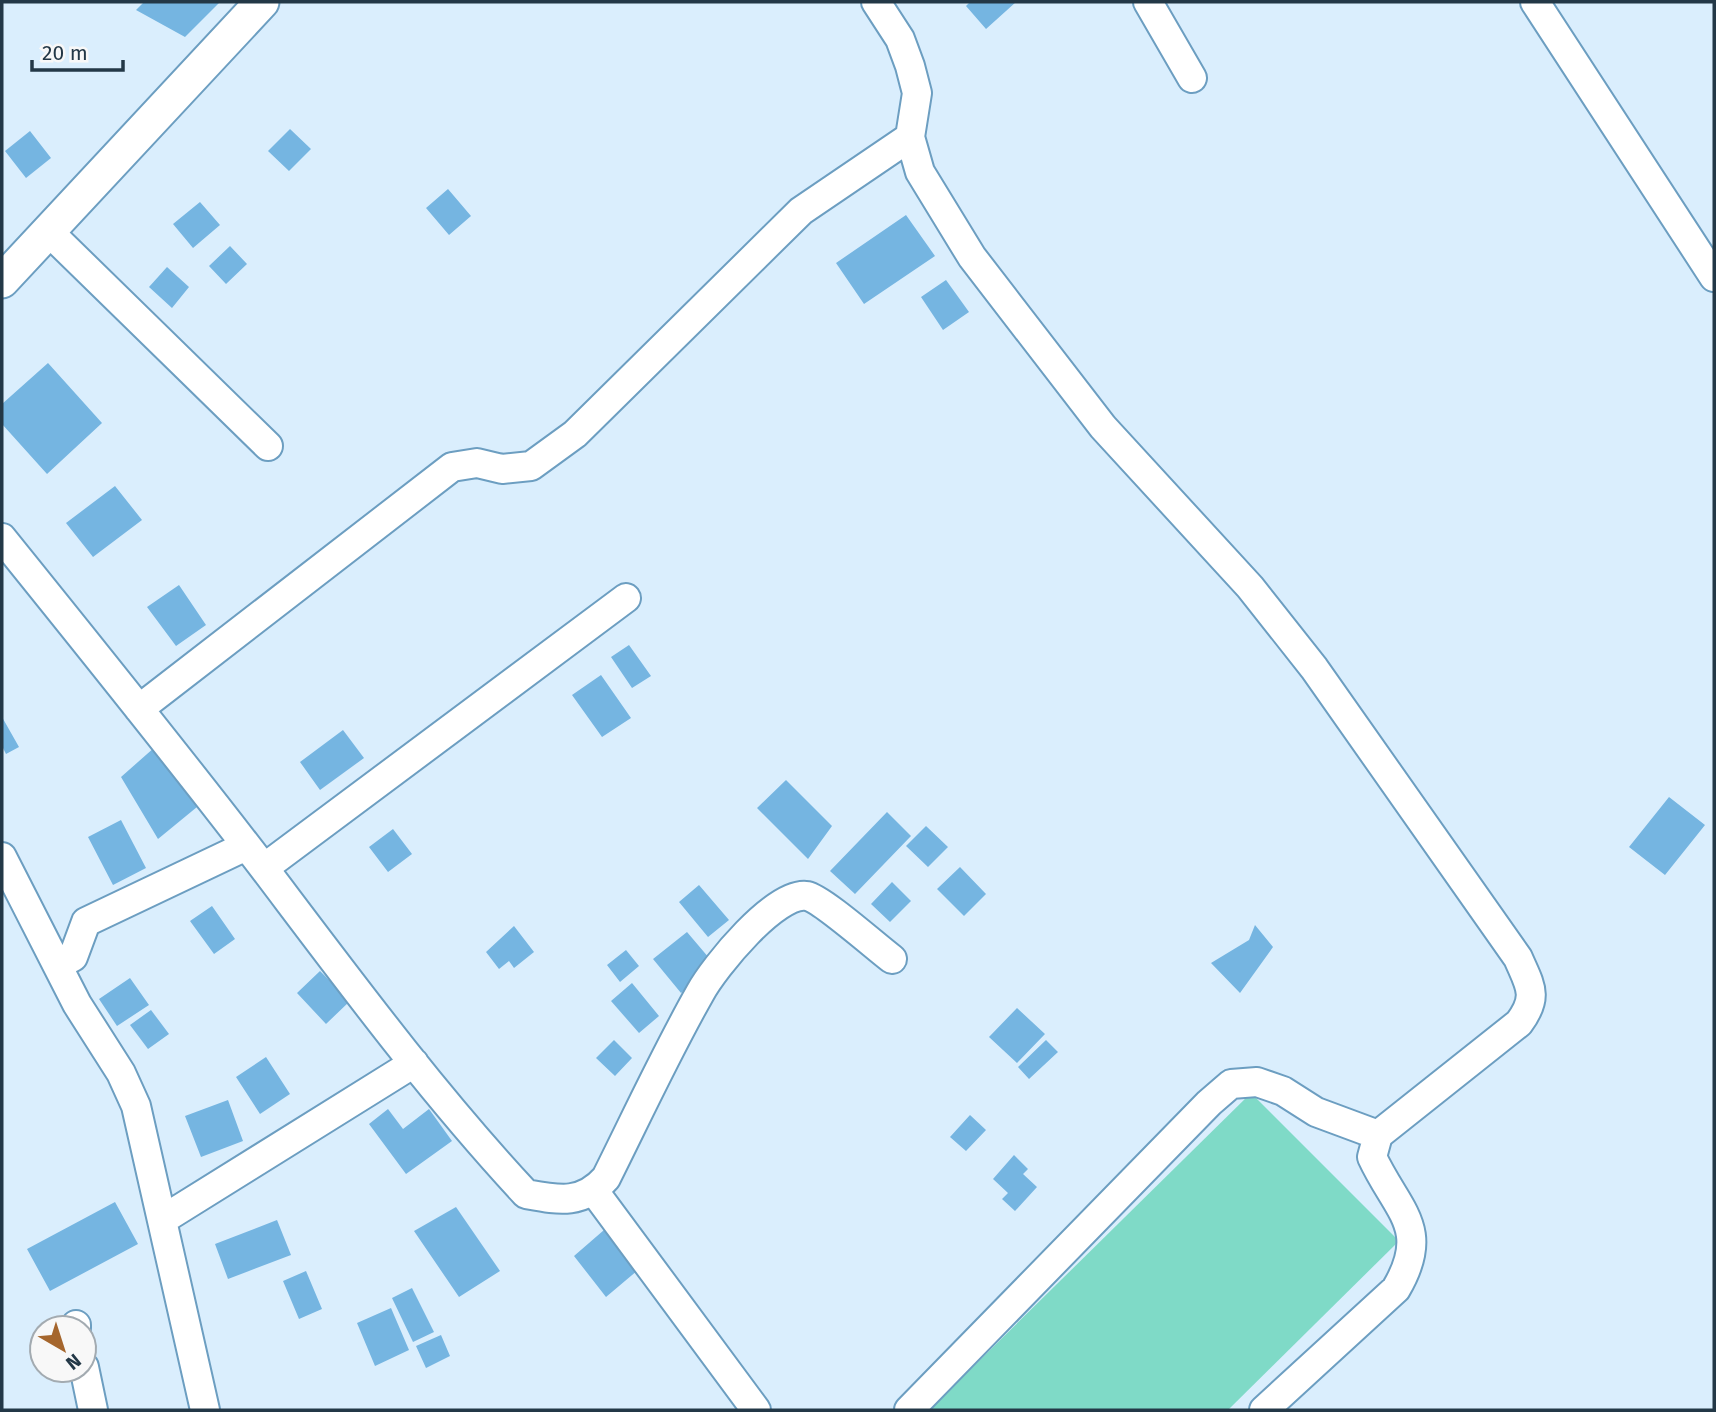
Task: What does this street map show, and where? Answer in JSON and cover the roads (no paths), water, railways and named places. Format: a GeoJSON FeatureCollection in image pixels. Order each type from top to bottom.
{"type":"FeatureCollection","features":[{"type":"Feature","properties":{"kind":"street"},"geometry":{"type":"LineString","coordinates":[[2,281],[262,2]]}},
{"type":"Feature","properties":{"kind":"street"},"geometry":{"type":"LineString","coordinates":[[876,2],[900,39],[917,93],[910,137],[920,172],[972,257],[1103,427],[1242,578],[1314,668],[1518,958],[1532,993],[1530,1009],[1519,1023],[1378,1135],[1372,1157],[1413,1235],[1408,1269],[1395,1289],[1264,1410]]}},
{"type":"Feature","properties":{"kind":"street"},"geometry":{"type":"LineString","coordinates":[[1148,2],[1192,78]]}},
{"type":"Feature","properties":{"kind":"street"},"geometry":{"type":"LineString","coordinates":[[1535,2],[1593,96],[1714,277]]}},
{"type":"Feature","properties":{"kind":"street"},"geometry":{"type":"LineString","coordinates":[[139,709],[452,467],[477,463],[502,469],[531,466],[564,442],[801,212],[910,137]]}},
{"type":"Feature","properties":{"kind":"street"},"geometry":{"type":"LineString","coordinates":[[48,231],[268,446]]}},
{"type":"Feature","properties":{"kind":"street"},"geometry":{"type":"LineString","coordinates":[[2,538],[264,868],[414,1063],[484,1149],[526,1194],[573,1199],[594,1191],[606,1178],[701,990],[776,906],[795,896],[814,898],[892,959]]}},
{"type":"Feature","properties":{"kind":"street"},"geometry":{"type":"LineString","coordinates":[[264,868],[626,598]]}},
{"type":"Feature","properties":{"kind":"street"},"geometry":{"type":"LineString","coordinates":[[58,965],[72,957],[86,922],[246,846]]}},
{"type":"Feature","properties":{"kind":"street"},"geometry":{"type":"LineString","coordinates":[[2,857],[77,1004],[121,1073],[136,1106],[205,1410]]}},
{"type":"Feature","properties":{"kind":"street"},"geometry":{"type":"LineString","coordinates":[[162,1220],[414,1063]]}},
{"type":"Feature","properties":{"kind":"street"},"geometry":{"type":"LineString","coordinates":[[909,1410],[1209,1102],[1231,1084],[1257,1082],[1283,1091],[1316,1112],[1378,1135]]}},
{"type":"Feature","properties":{"kind":"street"},"geometry":{"type":"LineString","coordinates":[[594,1191],[756,1410]]}},
{"type":"Feature","properties":{"kind":"street"},"geometry":{"type":"LineString","coordinates":[[88,1384],[93,1410]]}}]}
